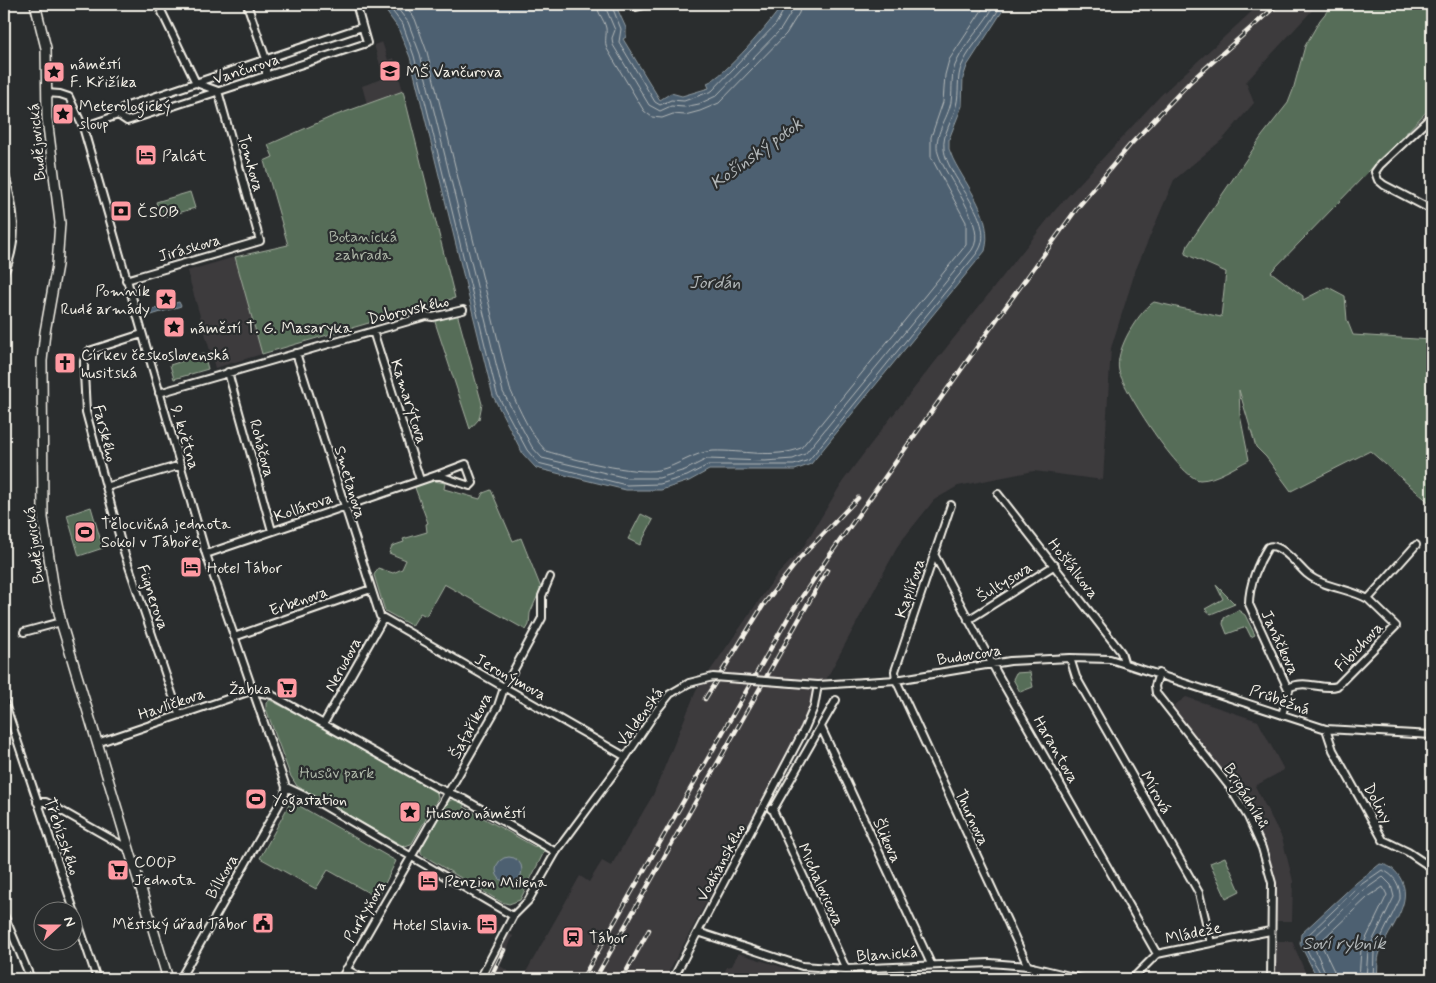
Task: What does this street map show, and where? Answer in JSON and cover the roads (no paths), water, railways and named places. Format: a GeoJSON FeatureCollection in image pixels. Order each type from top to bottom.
{"type":"FeatureCollection","features":[{"type":"Feature","properties":{"kind":"main road"},"geometry":{"type":"LineString","coordinates":[[35,4],[46,48],[46,93]]}},
{"type":"Feature","properties":{"kind":"main road","name":"Budějovická"},"geometry":{"type":"LineString","coordinates":[[46,93],[49,144],[60,223],[58,264],[45,332],[42,361],[43,518],[45,542],[61,622],[168,979]]}},
{"type":"Feature","properties":{"kind":"street"},"geometry":{"type":"LineString","coordinates":[[158,4],[196,83],[218,91]]}},
{"type":"Feature","properties":{"kind":"street"},"geometry":{"type":"LineString","coordinates":[[247,4],[266,59],[266,76]]}},
{"type":"Feature","properties":{"kind":"street","name":"Vančurova"},"geometry":{"type":"LineString","coordinates":[[118,115],[127,120],[367,43],[356,4]]}},
{"type":"Feature","properties":{"kind":"street"},"geometry":{"type":"LineString","coordinates":[[629,4],[636,7],[650,4]]}},
{"type":"Feature","properties":{"kind":"street","name":"Vančurova"},"geometry":{"type":"LineString","coordinates":[[83,127],[118,115],[124,107],[362,27]]}},
{"type":"Feature","properties":{"kind":"street","name":"Tomkova"},"geometry":{"type":"LineString","coordinates":[[218,91],[260,242]]}},
{"type":"Feature","properties":{"kind":"street","name":"9. května"},"geometry":{"type":"LineString","coordinates":[[46,93],[69,97],[83,127],[206,554],[253,691]]}},
{"type":"Feature","properties":{"kind":"street"},"geometry":{"type":"LineString","coordinates":[[1432,116],[1375,172],[1378,180],[1384,185],[1432,210]]}},
{"type":"Feature","properties":{"kind":"street"},"geometry":{"type":"LineString","coordinates":[[4,171],[15,218],[8,263],[4,273]]}},
{"type":"Feature","properties":{"kind":"street","name":"Jiráskova"},"geometry":{"type":"LineString","coordinates":[[126,280],[260,242]]}},
{"type":"Feature","properties":{"kind":"street","name":"Dobrovského"},"geometry":{"type":"LineString","coordinates":[[158,392],[373,331],[430,316],[433,317],[463,310]]}},
{"type":"Feature","properties":{"kind":"street","name":"Kamarýtova"},"geometry":{"type":"LineString","coordinates":[[373,331],[420,480]]}},
{"type":"Feature","properties":{"kind":"street","name":"Farského"},"geometry":{"type":"LineString","coordinates":[[106,487],[84,401],[84,361],[91,350],[142,334]]}},
{"type":"Feature","properties":{"kind":"street","name":"Smetanova"},"geometry":{"type":"LineString","coordinates":[[296,353],[382,619]]}},
{"type":"Feature","properties":{"kind":"street","name":"Roháčova"},"geometry":{"type":"LineString","coordinates":[[228,372],[272,531]]}},
{"type":"Feature","properties":{"kind":"street","name":"Kollárova"},"geometry":{"type":"LineString","coordinates":[[206,554],[466,464],[473,483],[468,486],[437,475]]}},
{"type":"Feature","properties":{"kind":"street"},"geometry":{"type":"LineString","coordinates":[[106,487],[181,465]]}},
{"type":"Feature","properties":{"kind":"street","name":"Fügnerova"},"geometry":{"type":"LineString","coordinates":[[106,487],[125,554],[179,714]]}},
{"type":"Feature","properties":{"kind":"street","name":"Hošťálkova"},"geometry":{"type":"LineString","coordinates":[[998,494],[1121,652],[1124,662]]}},
{"type":"Feature","properties":{"kind":"street","name":"Kaplířova"},"geometry":{"type":"LineString","coordinates":[[896,680],[895,671],[935,556],[950,505]]}},
{"type":"Feature","properties":{"kind":"street","name":"Fibichova"},"geometry":{"type":"LineString","coordinates":[[1288,689],[1292,685],[1309,683],[1332,688],[1337,686],[1396,626],[1368,599],[1416,545]]}},
{"type":"Feature","properties":{"kind":"street","name":"Janáčkova"},"geometry":{"type":"LineString","coordinates":[[1288,689],[1249,604],[1249,596],[1256,573],[1268,547],[1277,547],[1314,579],[1351,590],[1368,599]]}},
{"type":"Feature","properties":{"kind":"street","name":"Harantova"},"geometry":{"type":"LineString","coordinates":[[935,556],[992,664],[1157,954]]}},
{"type":"Feature","properties":{"kind":"street","name":"Šultysova"},"geometry":{"type":"LineString","coordinates":[[968,620],[1055,565]]}},
{"type":"Feature","properties":{"kind":"street","name":"Šafaříkova"},"geometry":{"type":"LineString","coordinates":[[449,792],[498,706],[504,688],[542,618],[542,596],[550,577]]}},
{"type":"Feature","properties":{"kind":"street","name":"Erbenova"},"geometry":{"type":"LineString","coordinates":[[234,637],[371,589]]}},
{"type":"Feature","properties":{"kind":"street","name":"Jeronýmova"},"geometry":{"type":"LineString","coordinates":[[382,619],[626,757]]}},
{"type":"Feature","properties":{"kind":"street","name":"Nerudova"},"geometry":{"type":"LineString","coordinates":[[324,723],[382,619]]}},
{"type":"Feature","properties":{"kind":"street"},"geometry":{"type":"LineString","coordinates":[[24,632],[61,622]]}},
{"type":"Feature","properties":{"kind":"street","name":"Budovcova"},"geometry":{"type":"LineString","coordinates":[[818,685],[896,680],[992,664],[1070,658],[1124,662]]}},
{"type":"Feature","properties":{"kind":"street","name":"Mírová"},"geometry":{"type":"LineString","coordinates":[[1070,658],[1076,677],[1199,893],[1211,943]]}},
{"type":"Feature","properties":{"kind":"street","name":"Průběžná"},"geometry":{"type":"LineString","coordinates":[[1124,662],[1326,729],[1432,735]]}},
{"type":"Feature","properties":{"kind":"street","name":"Brigádníků"},"geometry":{"type":"LineString","coordinates":[[1159,673],[1155,686],[1156,693],[1229,786],[1248,817],[1262,848],[1272,883],[1271,979]]}},
{"type":"Feature","properties":{"kind":"street","name":"Valdenská"},"geometry":{"type":"LineString","coordinates":[[556,852],[626,757],[656,710],[670,694],[689,683],[713,677],[818,685]]}},
{"type":"Feature","properties":{"kind":"street","name":"Thurnova"},"geometry":{"type":"LineString","coordinates":[[896,680],[1030,967]]}},
{"type":"Feature","properties":{"kind":"street","name":"Vodňanského"},"geometry":{"type":"LineString","coordinates":[[673,979],[766,805],[812,714],[818,685]]}},
{"type":"Feature","properties":{"kind":"street"},"geometry":{"type":"LineString","coordinates":[[1282,715],[1288,689]]}},
{"type":"Feature","properties":{"kind":"street"},"geometry":{"type":"LineString","coordinates":[[480,979],[513,916],[528,901],[556,852],[449,792],[436,787],[272,694],[253,691],[286,787],[411,856],[513,916]]}},
{"type":"Feature","properties":{"kind":"street","name":"Havlíčkova"},"geometry":{"type":"LineString","coordinates":[[97,743],[179,714],[253,691]]}},
{"type":"Feature","properties":{"kind":"street"},"geometry":{"type":"LineString","coordinates":[[766,805],[773,810],[836,700]]}},
{"type":"Feature","properties":{"kind":"street","name":"Třebízského"},"geometry":{"type":"LineString","coordinates":[[4,701],[6,715],[97,979]]}},
{"type":"Feature","properties":{"kind":"street","name":"Šlikova"},"geometry":{"type":"LineString","coordinates":[[821,728],[931,964]]}},
{"type":"Feature","properties":{"kind":"street","name":"Doliny"},"geometry":{"type":"LineString","coordinates":[[1326,729],[1333,750],[1383,840],[1408,852],[1432,868]]}},
{"type":"Feature","properties":{"kind":"street","name":"Bílkova"},"geometry":{"type":"LineString","coordinates":[[180,979],[285,794],[286,787]]}},
{"type":"Feature","properties":{"kind":"street"},"geometry":{"type":"LineString","coordinates":[[411,856],[449,792]]}},
{"type":"Feature","properties":{"kind":"street"},"geometry":{"type":"LineString","coordinates":[[37,802],[46,802],[129,849]]}},
{"type":"Feature","properties":{"kind":"street","name":"Michalovicova"},"geometry":{"type":"LineString","coordinates":[[773,810],[846,969]]}},
{"type":"Feature","properties":{"kind":"street","name":"Purkyňova"},"geometry":{"type":"LineString","coordinates":[[341,979],[411,856]]}},
{"type":"Feature","properties":{"kind":"street"},"geometry":{"type":"LineString","coordinates":[[4,915],[31,979]]}},
{"type":"Feature","properties":{"kind":"street","name":"Mládeže"},"geometry":{"type":"LineString","coordinates":[[1132,979],[1157,954],[1270,931]]}},
{"type":"Feature","properties":{"kind":"street","name":"Blanická"},"geometry":{"type":"LineString","coordinates":[[698,932],[802,966],[846,969],[990,963],[1030,967],[1082,979]]}},
{"type":"Feature","properties":{"kind":"street"},"geometry":{"type":"LineString","coordinates":[[1030,967],[1031,979]]}},
{"type":"Feature","properties":{"kind":"street"},"geometry":{"type":"LineString","coordinates":[[346,969],[364,979]]}},
{"type":"Feature","properties":{"kind":"water","name":"Jordán"},"geometry":{"type":"Polygon","coordinates":[[[381,4],[615,4],[626,28],[626,37],[623,39],[660,100],[671,93],[682,96],[709,88],[707,83],[715,79],[736,60],[759,35],[783,4],[1007,4],[967,66],[963,78],[962,106],[949,139],[949,149],[953,159],[983,215],[987,239],[985,251],[811,464],[795,470],[709,470],[689,481],[661,490],[626,490],[536,468],[523,454],[493,396],[410,57],[398,28],[381,4]]]}},
{"type":"Feature","properties":{"kind":"water"},"geometry":{"type":"Polygon","coordinates":[[[179,302],[181,306],[148,316],[147,311],[179,302]]]}},
{"type":"Feature","properties":{"kind":"water"},"geometry":{"type":"Polygon","coordinates":[[[509,857],[518,861],[522,870],[518,879],[509,883],[500,879],[496,870],[500,861],[509,857]]]}},
{"type":"Feature","properties":{"kind":"water","name":"Soví rybník"},"geometry":{"type":"Polygon","coordinates":[[[1380,864],[1389,866],[1399,876],[1403,885],[1404,895],[1403,905],[1380,952],[1377,979],[1318,979],[1300,944],[1301,934],[1356,883],[1380,864]]]}},
{"type":"Feature","properties":{"kind":"railway"},"geometry":{"type":"LineString","coordinates":[[582,979],[788,618],[827,559],[997,319],[1078,207],[1130,145],[1191,81],[1278,4]]}},
{"type":"Feature","properties":{"kind":"railway"},"geometry":{"type":"LineString","coordinates":[[705,699],[764,604],[800,558],[858,498]]}},
{"type":"Feature","properties":{"kind":"railway"},"geometry":{"type":"LineString","coordinates":[[595,979],[827,570]]}},
{"type":"Feature","properties":{"kind":"railway"},"geometry":{"type":"LineString","coordinates":[[622,979],[649,930]]}},
{"type":"Feature","properties":{"kind":"railway"},"geometry":{"type":"LineString","coordinates":[[490,979],[504,950]]}},
{"type":"Feature","properties":{"kind":"place","name":"MŠ Vančurova"},"geometry":{"type":"Point","coordinates":[390,71]}},
{"type":"Feature","properties":{"kind":"place","name":"náměstí F. Křižíka"},"geometry":{"type":"Point","coordinates":[54,72]}},
{"type":"Feature","properties":{"kind":"place","name":"Meterologický sloup"},"geometry":{"type":"Point","coordinates":[63,114]}},
{"type":"Feature","properties":{"kind":"place","name":"Palcát"},"geometry":{"type":"Point","coordinates":[146,155]}},
{"type":"Feature","properties":{"kind":"place","name":"ČSOB"},"geometry":{"type":"Point","coordinates":[121,211]}},
{"type":"Feature","properties":{"kind":"place","name":"Pomník Rudé armády"},"geometry":{"type":"Point","coordinates":[166,299]}},
{"type":"Feature","properties":{"kind":"place","name":"náměstí T. G. Masaryka"},"geometry":{"type":"Point","coordinates":[174,327]}},
{"type":"Feature","properties":{"kind":"place","name":"Církev československá husitská"},"geometry":{"type":"Point","coordinates":[65,363]}},
{"type":"Feature","properties":{"kind":"place","name":"Tělocvičná jednota Sokol v Táboře"},"geometry":{"type":"Point","coordinates":[85,532]}},
{"type":"Feature","properties":{"kind":"place","name":"Hotel Tábor"},"geometry":{"type":"Point","coordinates":[191,567]}},
{"type":"Feature","properties":{"kind":"place","name":"Žabka"},"geometry":{"type":"Point","coordinates":[287,688]}},
{"type":"Feature","properties":{"kind":"place","name":"Yogastation"},"geometry":{"type":"Point","coordinates":[256,799]}},
{"type":"Feature","properties":{"kind":"place","name":"Husovo náměstí"},"geometry":{"type":"Point","coordinates":[410,812]}},
{"type":"Feature","properties":{"kind":"place","name":"COOP Jednota"},"geometry":{"type":"Point","coordinates":[118,870]}},
{"type":"Feature","properties":{"kind":"place","name":"Penzion Milena"},"geometry":{"type":"Point","coordinates":[428,881]}},
{"type":"Feature","properties":{"kind":"place","name":"Městský úřad Tábor"},"geometry":{"type":"Point","coordinates":[263,923]}},
{"type":"Feature","properties":{"kind":"place","name":"Hotel Slavia"},"geometry":{"type":"Point","coordinates":[487,924]}},
{"type":"Feature","properties":{"kind":"place","name":"Tábor"},"geometry":{"type":"Point","coordinates":[573,937]}},
{"type":"Feature","properties":{"kind":"water label","name":"Košínský potok"},"geometry":{"type":"Point","coordinates":[756,153]}},
{"type":"Feature","properties":{"kind":"park label","name":"Botanická zahrada"},"geometry":{"type":"Point","coordinates":[363,245]}},
{"type":"Feature","properties":{"kind":"park label","name":"Husův park"},"geometry":{"type":"Point","coordinates":[337,772]}}]}
